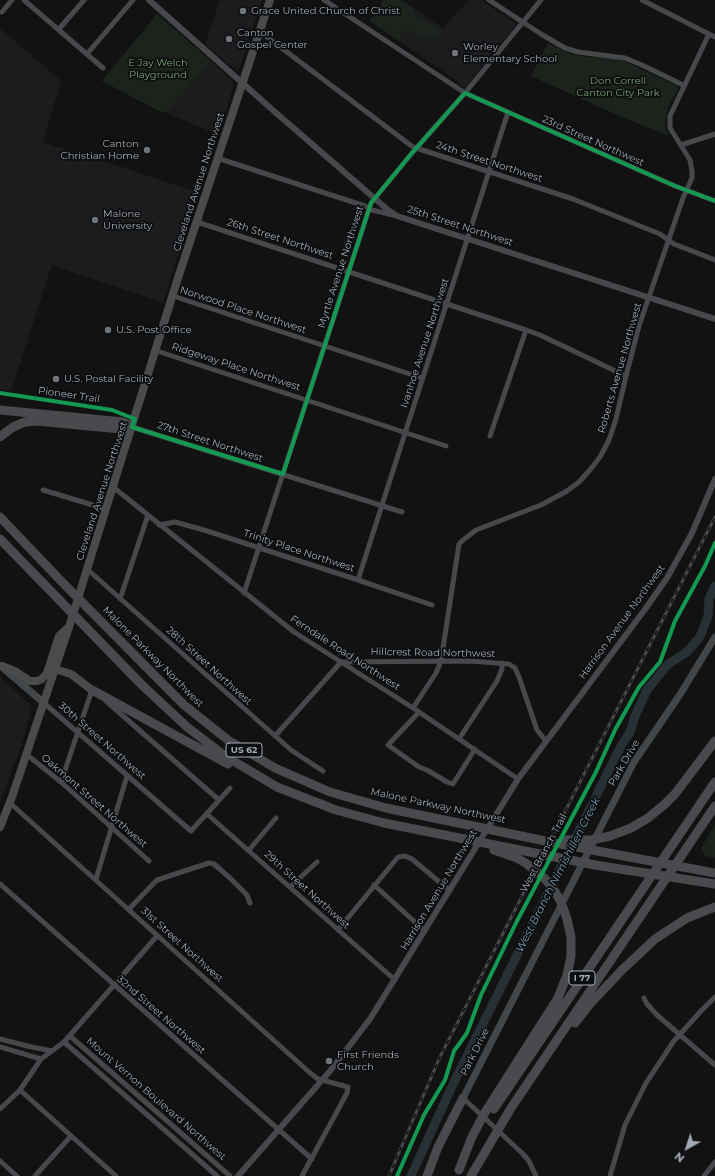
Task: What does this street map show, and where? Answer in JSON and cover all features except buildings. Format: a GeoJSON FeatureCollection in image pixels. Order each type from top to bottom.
{"type":"FeatureCollection","features":[{"type":"Feature","properties":{"kind":"highway"},"geometry":{"type":"LineString","coordinates":[[0,410],[123,422],[132,427]]}},
{"type":"Feature","properties":{"kind":"highway"},"geometry":{"type":"LineString","coordinates":[[0,437],[13,427],[25,422],[36,421],[121,429],[132,427]]}},
{"type":"Feature","properties":{"kind":"highway"},"geometry":{"type":"LineString","coordinates":[[0,511],[14,531]]}},
{"type":"Feature","properties":{"kind":"highway","name":"Malone Parkway Northwest"},"geometry":{"type":"LineString","coordinates":[[0,517],[171,693],[213,729],[243,750],[275,768],[330,792],[386,808],[521,835]]}},
{"type":"Feature","properties":{"kind":"highway","name":"US 62"},"geometry":{"type":"LineString","coordinates":[[0,539],[170,712],[205,742],[225,756],[277,787],[308,800],[361,817],[464,841]]}},
{"type":"Feature","properties":{"kind":"highway"},"geometry":{"type":"LineString","coordinates":[[92,690],[240,771],[277,787]]}},
{"type":"Feature","properties":{"kind":"highway"},"geometry":{"type":"LineString","coordinates":[[701,759],[715,736]]}},
{"type":"Feature","properties":{"kind":"highway"},"geometry":{"type":"LineString","coordinates":[[521,835],[573,841],[591,840],[610,836],[631,828],[656,812],[675,794],[715,741]]}},
{"type":"Feature","properties":{"kind":"highway","name":"I 77"},"geometry":{"type":"LineString","coordinates":[[458,1173],[472,1140],[498,1098],[668,853],[715,782]]}},
{"type":"Feature","properties":{"kind":"highway","name":"I 77"},"geometry":{"type":"LineString","coordinates":[[471,1176],[511,1108],[715,806]]}},
{"type":"Feature","properties":{"kind":"highway"},"geometry":{"type":"LineString","coordinates":[[683,853],[701,836],[715,816]]}},
{"type":"Feature","properties":{"kind":"highway"},"geometry":{"type":"LineString","coordinates":[[521,835],[715,874]]}},
{"type":"Feature","properties":{"kind":"highway"},"geometry":{"type":"LineString","coordinates":[[464,841],[623,870],[715,889]]}},
{"type":"Feature","properties":{"kind":"highway"},"geometry":{"type":"LineString","coordinates":[[464,841],[502,852],[533,868],[545,879],[561,902],[571,937],[571,956],[563,986],[498,1098]]}},
{"type":"Feature","properties":{"kind":"highway"},"geometry":{"type":"LineString","coordinates":[[623,870],[715,884]]}},
{"type":"Feature","properties":{"kind":"highway"},"geometry":{"type":"LineString","coordinates":[[546,1058],[589,1005],[646,947],[667,930],[687,918],[715,907]]}},
{"type":"Feature","properties":{"kind":"highway"},"geometry":{"type":"LineString","coordinates":[[427,1176],[438,1147],[463,1098]]}},
{"type":"Feature","properties":{"kind":"main road","name":"Cleveland Avenue Northwest"},"geometry":{"type":"LineString","coordinates":[[0,827],[10,803],[56,668],[217,158],[270,0]]}},
{"type":"Feature","properties":{"kind":"main road"},"geometry":{"type":"LineString","coordinates":[[1,666],[15,671],[30,681],[42,679],[47,673],[59,636],[70,624]]}},
{"type":"Feature","properties":{"kind":"main road","name":"Park Drive"},"geometry":{"type":"LineString","coordinates":[[463,1098],[634,762],[681,694],[715,637]]}},
{"type":"Feature","properties":{"kind":"main road","name":"30th Street Northwest"},"geometry":{"type":"LineString","coordinates":[[1,666],[44,703]]}},
{"type":"Feature","properties":{"kind":"main road"},"geometry":{"type":"LineString","coordinates":[[56,668],[70,673],[92,690]]}},
{"type":"Feature","properties":{"kind":"street"},"geometry":{"type":"LineString","coordinates":[[2,12],[12,0]]}},
{"type":"Feature","properties":{"kind":"street"},"geometry":{"type":"LineString","coordinates":[[24,0],[103,68]]}},
{"type":"Feature","properties":{"kind":"street"},"geometry":{"type":"LineString","coordinates":[[59,29],[84,0]]}},
{"type":"Feature","properties":{"kind":"street"},"geometry":{"type":"LineString","coordinates":[[87,54],[133,0]]}},
{"type":"Feature","properties":{"kind":"street","name":"25th Street Northwest"},"geometry":{"type":"LineString","coordinates":[[149,0],[374,198],[398,216],[715,319]]}},
{"type":"Feature","properties":{"kind":"street","name":"23rd Street Northwest"},"geometry":{"type":"LineString","coordinates":[[324,0],[465,93],[715,201]]}},
{"type":"Feature","properties":{"kind":"street"},"geometry":{"type":"LineString","coordinates":[[489,0],[565,48],[578,52],[625,58],[642,64],[683,85]]}},
{"type":"Feature","properties":{"kind":"street","name":"Myrtle Avenue Northwest"},"geometry":{"type":"LineString","coordinates":[[244,593],[348,271],[369,208],[374,198],[465,93],[541,0]]}},
{"type":"Feature","properties":{"kind":"street"},"geometry":{"type":"LineString","coordinates":[[642,0],[715,37]]}},
{"type":"Feature","properties":{"kind":"street","name":"24th Street Northwest"},"geometry":{"type":"LineString","coordinates":[[259,31],[410,145],[573,199],[660,234],[679,246],[715,260]]}},
{"type":"Feature","properties":{"kind":"street","name":"Roberts Avenue Northwest"},"geometry":{"type":"LineString","coordinates":[[413,708],[436,673],[441,661],[459,544],[470,533],[482,526],[551,500],[567,491],[584,477],[596,463],[609,440],[616,419],[640,326],[692,178],[692,167],[689,157],[682,145],[672,133],[669,119],[683,85],[709,34]]}},
{"type":"Feature","properties":{"kind":"street","name":"Ivanhoe Avenue Northwest"},"geometry":{"type":"LineString","coordinates":[[358,580],[508,112]]}},
{"type":"Feature","properties":{"kind":"street"},"geometry":{"type":"LineString","coordinates":[[682,145],[715,134]]}},
{"type":"Feature","properties":{"kind":"street"},"geometry":{"type":"LineString","coordinates":[[217,158],[391,216],[398,216]]}},
{"type":"Feature","properties":{"kind":"street","name":"26th Street Northwest"},"geometry":{"type":"LineString","coordinates":[[197,222],[447,303],[540,335],[626,376]]}},
{"type":"Feature","properties":{"kind":"street","name":"Norwood Place Northwest"},"geometry":{"type":"LineString","coordinates":[[173,296],[422,378]]}},
{"type":"Feature","properties":{"kind":"street"},"geometry":{"type":"LineString","coordinates":[[490,436],[526,330]]}},
{"type":"Feature","properties":{"kind":"street","name":"Ridgeway Place Northwest"},"geometry":{"type":"LineString","coordinates":[[157,351],[446,446]]}},
{"type":"Feature","properties":{"kind":"street","name":"27th Street Northwest"},"geometry":{"type":"LineString","coordinates":[[132,427],[402,512]]}},
{"type":"Feature","properties":{"kind":"street","name":"Harrison Avenue Northwest"},"geometry":{"type":"LineString","coordinates":[[238,1176],[322,1080],[358,1036],[395,980],[518,779],[667,578],[692,533],[715,479]]}},
{"type":"Feature","properties":{"kind":"street","name":"Ferndale Road Northwest"},"geometry":{"type":"LineString","coordinates":[[113,487],[294,632],[413,708],[518,779]]}},
{"type":"Feature","properties":{"kind":"street"},"geometry":{"type":"LineString","coordinates":[[43,490],[106,509]]}},
{"type":"Feature","properties":{"kind":"street"},"geometry":{"type":"LineString","coordinates":[[120,598],[148,515]]}},
{"type":"Feature","properties":{"kind":"street","name":"Trinity Place Northwest"},"geometry":{"type":"LineString","coordinates":[[159,525],[175,522],[432,605]]}},
{"type":"Feature","properties":{"kind":"street","name":"28th Street Northwest"},"geometry":{"type":"LineString","coordinates":[[87,570],[291,750],[323,771]]}},
{"type":"Feature","properties":{"kind":"street","name":"Hillcrest Road Northwest"},"geometry":{"type":"LineString","coordinates":[[341,662],[469,661],[511,665],[515,668],[519,677],[537,730],[546,741]]}},
{"type":"Feature","properties":{"kind":"street"},"geometry":{"type":"LineString","coordinates":[[275,736],[341,662]]}},
{"type":"Feature","properties":{"kind":"street"},"geometry":{"type":"LineString","coordinates":[[459,739],[497,681],[502,669],[502,664]]}},
{"type":"Feature","properties":{"kind":"street"},"geometry":{"type":"LineString","coordinates":[[61,782],[92,690],[219,800]]}},
{"type":"Feature","properties":{"kind":"street","name":"30th Street Northwest"},"geometry":{"type":"LineString","coordinates":[[44,703],[191,831],[207,814]]}},
{"type":"Feature","properties":{"kind":"street"},"geometry":{"type":"LineString","coordinates":[[419,712],[388,745],[419,767],[453,784],[475,749]]}},
{"type":"Feature","properties":{"kind":"street","name":"Oakmont Street Northwest"},"geometry":{"type":"LineString","coordinates":[[26,754],[61,782],[149,861]]}},
{"type":"Feature","properties":{"kind":"street"},"geometry":{"type":"LineString","coordinates":[[96,879],[127,776]]}},
{"type":"Feature","properties":{"kind":"street"},"geometry":{"type":"LineString","coordinates":[[207,814],[230,788]]}},
{"type":"Feature","properties":{"kind":"street","name":"31st Street Northwest"},"geometry":{"type":"LineString","coordinates":[[10,803],[309,1072],[322,1080],[346,1085],[348,1088],[347,1093],[312,1159]]}},
{"type":"Feature","properties":{"kind":"street","name":"29th Street Northwest"},"geometry":{"type":"LineString","coordinates":[[207,814],[395,980]]}},
{"type":"Feature","properties":{"kind":"street"},"geometry":{"type":"LineString","coordinates":[[249,850],[276,818]]}},
{"type":"Feature","properties":{"kind":"street"},"geometry":{"type":"LineString","coordinates":[[338,930],[398,857],[405,856],[418,864],[450,891]]}},
{"type":"Feature","properties":{"kind":"street"},"geometry":{"type":"LineString","coordinates":[[290,887],[317,862]]}},
{"type":"Feature","properties":{"kind":"street"},"geometry":{"type":"LineString","coordinates":[[129,909],[157,880],[209,863],[214,864],[230,878],[247,895],[250,903]]}},
{"type":"Feature","properties":{"kind":"street","name":"32nd Street Northwest"},"geometry":{"type":"LineString","coordinates":[[0,884],[312,1159]]}},
{"type":"Feature","properties":{"kind":"street"},"geometry":{"type":"LineString","coordinates":[[374,886],[425,931]]}},
{"type":"Feature","properties":{"kind":"street"},"geometry":{"type":"LineString","coordinates":[[0,1109],[20,1090],[41,1060],[70,1036],[157,936]]}},
{"type":"Feature","properties":{"kind":"street"},"geometry":{"type":"LineString","coordinates":[[610,1176],[620,1139],[637,1100],[654,1070],[679,1034],[715,997]]}},
{"type":"Feature","properties":{"kind":"street"},"geometry":{"type":"LineString","coordinates":[[644,998],[649,1007],[715,1065]]}},
{"type":"Feature","properties":{"kind":"street","name":"Mount Vernon Boulevard Northwest"},"geometry":{"type":"LineString","coordinates":[[70,1036],[230,1176]]}},
{"type":"Feature","properties":{"kind":"street"},"geometry":{"type":"LineString","coordinates":[[0,1039],[52,1051]]}},
{"type":"Feature","properties":{"kind":"street","name":"Mount Vernon Boulevard Northwest"},"geometry":{"type":"LineString","coordinates":[[64,1042],[217,1176]]}},
{"type":"Feature","properties":{"kind":"street"},"geometry":{"type":"LineString","coordinates":[[0,1047],[41,1060]]}},
{"type":"Feature","properties":{"kind":"street"},"geometry":{"type":"LineString","coordinates":[[20,1090],[116,1176]]}},
{"type":"Feature","properties":{"kind":"street"},"geometry":{"type":"LineString","coordinates":[[463,1098],[522,1153],[529,1161],[536,1176]]}},
{"type":"Feature","properties":{"kind":"street"},"geometry":{"type":"LineString","coordinates":[[35,1176],[71,1136]]}},
{"type":"Feature","properties":{"kind":"street"},"geometry":{"type":"LineString","coordinates":[[302,1176],[312,1159]]}},
{"type":"Feature","properties":{"kind":"street"},"geometry":{"type":"LineString","coordinates":[[0,1161],[17,1176]]}},
{"type":"Feature","properties":{"kind":"street"},"geometry":{"type":"LineString","coordinates":[[704,1176],[715,1162]]}},
{"type":"Feature","properties":{"kind":"shaded area"},"geometry":{"type":"Polygon","coordinates":[[[220,0],[262,0],[238,72],[205,44],[220,0]]]}},
{"type":"Feature","properties":{"kind":"shaded area","name":"Worley Elementary School"},"geometry":{"type":"Polygon","coordinates":[[[383,0],[401,0],[443,28],[469,0],[481,0],[515,23],[515,26],[465,88],[460,85],[458,81],[369,21],[383,0]]]}},
{"type":"Feature","properties":{"kind":"shaded area","name":"Malone University"},"geometry":{"type":"Polygon","coordinates":[[[0,28],[61,81],[43,142],[198,192],[163,303],[52,265],[11,391],[0,389],[0,28]]]}},
{"type":"Feature","properties":{"kind":"shaded area"},"geometry":{"type":"Polygon","coordinates":[[[211,61],[234,83],[219,135],[167,113],[211,61]]]}},
{"type":"Feature","properties":{"kind":"shaded area"},"geometry":{"type":"Polygon","coordinates":[[[0,677],[32,706],[23,741],[0,802],[0,677]]]}},
{"type":"Feature","properties":{"kind":"green space"},"geometry":{"type":"Polygon","coordinates":[[[384,0],[400,0],[414,9],[412,13],[441,31],[435,39],[428,34],[423,39],[410,30],[402,34],[399,41],[370,21],[384,0]]]}},
{"type":"Feature","properties":{"kind":"green space","name":"E Jay Welch Playground"},"geometry":{"type":"Polygon","coordinates":[[[157,14],[211,61],[167,113],[157,110],[102,81],[157,14]]]}},
{"type":"Feature","properties":{"kind":"green space","name":"Don Correll Canton City Park"},"geometry":{"type":"Polygon","coordinates":[[[548,43],[568,53],[587,57],[622,60],[677,86],[678,89],[668,107],[665,123],[668,136],[531,76],[548,43]]]}},
{"type":"Feature","properties":{"kind":"green space"},"geometry":{"type":"Polygon","coordinates":[[[715,825],[715,858],[705,856],[701,848],[715,825]]]}},
{"type":"Feature","properties":{"kind":"waterway","name":"West Branch Nimishillen Creek"},"geometry":{"type":"LineString","coordinates":[[411,1176],[454,1082],[621,746],[630,732],[635,716],[647,690],[667,665],[687,652],[700,637],[708,616],[709,599],[715,586]]}},
{"type":"Feature","properties":{"kind":"railway"},"geometry":{"type":"LineString","coordinates":[[389,1176],[439,1059],[715,517]]}},
{"type":"Feature","properties":{"kind":"cycle path","name":"Pioneer Trail"},"geometry":{"type":"LineString","coordinates":[[0,393],[112,410],[135,419],[132,427],[283,474],[371,203],[412,153],[465,93],[675,186],[715,201]]}},
{"type":"Feature","properties":{"kind":"cycle path","name":"West Branch Trail"},"geometry":{"type":"LineString","coordinates":[[397,1176],[424,1115],[445,1080],[454,1051],[467,1033],[481,995],[517,921],[596,772],[615,730],[639,687],[660,662],[675,621],[705,566],[715,543]]}},
{"type":"Feature","properties":{"kind":"place","name":"Grace United Church of Christ"},"geometry":{"type":"Point","coordinates":[243,11]}},
{"type":"Feature","properties":{"kind":"place","name":"Canton Gospel Center"},"geometry":{"type":"Point","coordinates":[229,39]}},
{"type":"Feature","properties":{"kind":"place","name":"Worley Elementary School"},"geometry":{"type":"Point","coordinates":[455,53]}},
{"type":"Feature","properties":{"kind":"place","name":"Canton Christian Home"},"geometry":{"type":"Point","coordinates":[147,150]}},
{"type":"Feature","properties":{"kind":"place","name":"Malone University"},"geometry":{"type":"Point","coordinates":[95,220]}},
{"type":"Feature","properties":{"kind":"place","name":"U.S. Post Office"},"geometry":{"type":"Point","coordinates":[108,330]}},
{"type":"Feature","properties":{"kind":"place","name":"U.S. Postal Facility"},"geometry":{"type":"Point","coordinates":[56,379]}},
{"type":"Feature","properties":{"kind":"place","name":"First Friends Church"},"geometry":{"type":"Point","coordinates":[329,1061]}}]}
